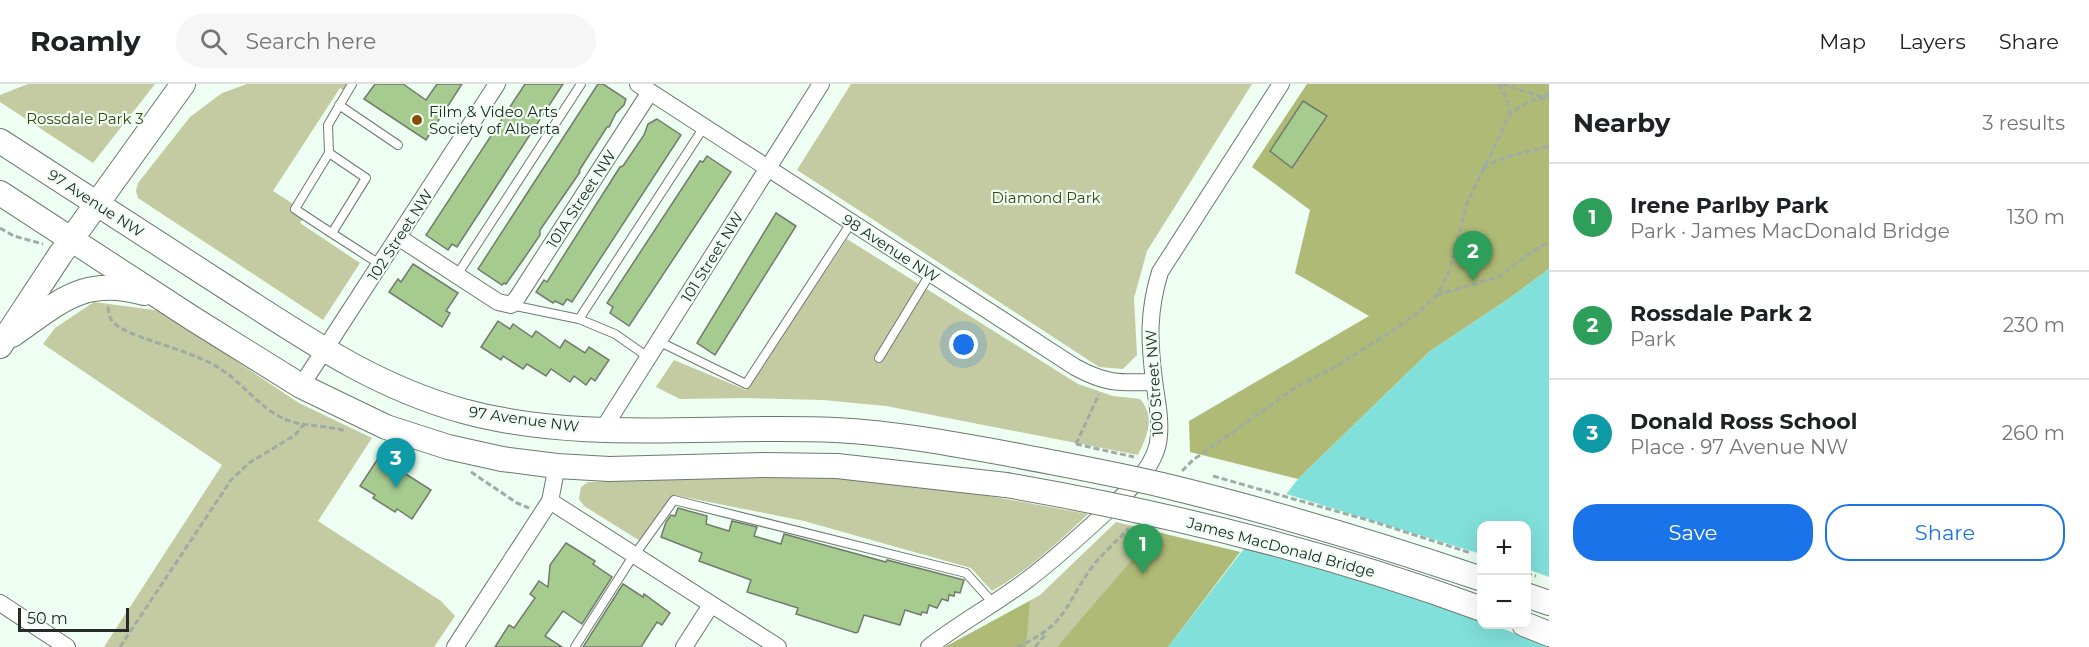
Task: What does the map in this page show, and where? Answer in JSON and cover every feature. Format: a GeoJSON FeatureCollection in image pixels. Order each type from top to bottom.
{"type":"FeatureCollection","features":[{"type":"Feature","properties":{"kind":"main road"},"geometry":{"type":"LineString","coordinates":[[2,343],[96,203],[183,84]]}},
{"type":"Feature","properties":{"kind":"main road","name":"97 Avenue NW"},"geometry":{"type":"LineString","coordinates":[[0,141],[325,351],[405,392],[464,411],[551,426],[603,429],[835,430],[915,437],[1014,455]]}},
{"type":"Feature","properties":{"kind":"main road"},"geometry":{"type":"LineString","coordinates":[[0,193],[162,299],[302,386],[386,427],[448,447],[502,459],[557,466]]}},
{"type":"Feature","properties":{"kind":"main road"},"geometry":{"type":"LineString","coordinates":[[2,343],[64,299],[86,290],[123,288],[162,299]]}},
{"type":"Feature","properties":{"kind":"main road","name":"James MacDonald Bridge"},"geometry":{"type":"LineString","coordinates":[[1014,455],[1166,486],[1246,507],[1354,537],[1477,577]]}},
{"type":"Feature","properties":{"kind":"main road","name":"James MacDonald Bridge"},"geometry":{"type":"LineString","coordinates":[[557,466],[609,469],[764,465],[837,466],[1006,485],[1156,513],[1285,546],[1477,607]]}},
{"type":"Feature","properties":{"kind":"main road"},"geometry":{"type":"LineString","coordinates":[[1531,596],[1549,603]]}},
{"type":"Feature","properties":{"kind":"main road"},"geometry":{"type":"LineString","coordinates":[[1531,627],[1549,634]]}},
{"type":"Feature","properties":{"kind":"street","name":"102 Street NW"},"geometry":{"type":"LineString","coordinates":[[302,386],[497,84]]}},
{"type":"Feature","properties":{"kind":"street","name":"101 Street NW"},"geometry":{"type":"LineString","coordinates":[[603,429],[821,84]]}},
{"type":"Feature","properties":{"kind":"street","name":"100 Street NW"},"geometry":{"type":"LineString","coordinates":[[929,647],[994,604],[1063,552],[1123,496],[1142,473],[1156,449],[1160,435],[1149,327],[1152,299],[1160,272],[1281,84]]}},
{"type":"Feature","properties":{"kind":"street","name":"98 Avenue NW"},"geometry":{"type":"LineString","coordinates":[[644,88],[1075,367],[1096,378],[1113,382],[1154,382]]}},
{"type":"Feature","properties":{"kind":"street","name":"101A Street NW"},"geometry":{"type":"LineString","coordinates":[[510,305],[517,298],[644,88]]}},
{"type":"Feature","properties":{"kind":"street"},"geometry":{"type":"LineString","coordinates":[[398,237],[498,302],[510,305]]}},
{"type":"Feature","properties":{"kind":"street"},"geometry":{"type":"LineString","coordinates":[[455,647],[550,501],[557,466]]}},
{"type":"Feature","properties":{"kind":"street"},"geometry":{"type":"LineString","coordinates":[[550,501],[778,647]]}},
{"type":"Feature","properties":{"kind":"street"},"geometry":{"type":"LineString","coordinates":[[0,603],[67,647]]}},
{"type":"Feature","properties":{"kind":"street"},"geometry":{"type":"LineString","coordinates":[[684,647],[711,605]]}},
{"type":"Feature","properties":{"kind":"lane"},"geometry":{"type":"LineString","coordinates":[[352,84],[328,124],[329,153],[295,209],[381,265]]}},
{"type":"Feature","properties":{"kind":"lane"},"geometry":{"type":"LineString","coordinates":[[457,274],[581,84]]}},
{"type":"Feature","properties":{"kind":"lane"},"geometry":{"type":"LineString","coordinates":[[339,105],[398,145]]}},
{"type":"Feature","properties":{"kind":"lane"},"geometry":{"type":"LineString","coordinates":[[579,319],[704,127]]}},
{"type":"Feature","properties":{"kind":"lane"},"geometry":{"type":"LineString","coordinates":[[329,153],[366,178],[332,233]]}},
{"type":"Feature","properties":{"kind":"lane"},"geometry":{"type":"LineString","coordinates":[[658,342],[746,384],[851,223]]}},
{"type":"Feature","properties":{"kind":"lane"},"geometry":{"type":"LineString","coordinates":[[879,358],[930,274]]}},
{"type":"Feature","properties":{"kind":"lane"},"geometry":{"type":"LineString","coordinates":[[510,305],[579,319],[615,334],[648,357]]}},
{"type":"Feature","properties":{"kind":"lane"},"geometry":{"type":"LineString","coordinates":[[575,647],[674,500],[966,573],[994,604]]}},
{"type":"Feature","properties":{"kind":"path"},"geometry":{"type":"LineString","coordinates":[[1501,84],[1542,97],[1549,97]]}},
{"type":"Feature","properties":{"kind":"path"},"geometry":{"type":"LineString","coordinates":[[1501,84],[1510,114]]}},
{"type":"Feature","properties":{"kind":"path"},"geometry":{"type":"LineString","coordinates":[[1178,476],[1193,460],[1243,424],[1299,386],[1394,330],[1437,295],[1449,272],[1467,203],[1510,114],[1523,105],[1542,97]]}},
{"type":"Feature","properties":{"kind":"path"},"geometry":{"type":"LineString","coordinates":[[1483,168],[1513,154],[1521,155],[1549,146]]}},
{"type":"Feature","properties":{"kind":"path"},"geometry":{"type":"LineString","coordinates":[[0,228],[14,236],[43,244]]}},
{"type":"Feature","properties":{"kind":"path"},"geometry":{"type":"LineString","coordinates":[[1437,295],[1498,277],[1549,242]]}},
{"type":"Feature","properties":{"kind":"path"},"geometry":{"type":"LineString","coordinates":[[1076,444],[1100,390]]}},
{"type":"Feature","properties":{"kind":"path"},"geometry":{"type":"LineString","coordinates":[[120,647],[231,480],[249,463],[295,435],[304,424]]}},
{"type":"Feature","properties":{"kind":"path"},"geometry":{"type":"LineString","coordinates":[[1035,647],[1066,611],[1088,573],[1132,525]]}},
{"type":"Feature","properties":{"kind":"path"},"geometry":{"type":"LineString","coordinates":[[1017,647],[1034,640],[1052,627]]}},
{"type":"Feature","properties":{"kind":"green space","name":"Rossdale Park 3"},"geometry":{"type":"Polygon","coordinates":[[[28,84],[155,84],[93,163],[0,102],[0,95],[28,84]]]}},
{"type":"Feature","properties":{"kind":"green space"},"geometry":{"type":"Polygon","coordinates":[[[247,84],[357,84],[351,95],[340,88],[273,191],[307,213],[300,223],[360,263],[323,320],[138,198],[136,191],[138,183],[190,117],[222,93],[247,84]]]}},
{"type":"Feature","properties":{"kind":"green space","name":"Diamond Park"},"geometry":{"type":"Polygon","coordinates":[[[851,84],[1252,84],[1147,251],[1134,298],[1137,355],[1123,369],[1099,367],[797,170],[851,84]]]}},
{"type":"Feature","properties":{"kind":"green space"},"geometry":{"type":"Polygon","coordinates":[[[1307,84],[1549,84],[1549,269],[1429,352],[1298,479],[1190,452],[1189,421],[1369,316],[1295,273],[1310,210],[1252,167],[1307,84]]]}},
{"type":"Feature","properties":{"kind":"green space"},"geometry":{"type":"Polygon","coordinates":[[[847,239],[1078,384],[1113,396],[1140,399],[1148,413],[1149,420],[1147,434],[1138,455],[886,406],[823,400],[680,399],[656,387],[674,360],[746,390],[847,239]]]}},
{"type":"Feature","properties":{"kind":"green space"},"geometry":{"type":"Polygon","coordinates":[[[94,302],[161,311],[299,403],[372,438],[318,521],[441,601],[455,616],[434,647],[104,647],[222,465],[43,344],[55,328],[94,302]]]}},
{"type":"Feature","properties":{"kind":"green space"},"geometry":{"type":"Polygon","coordinates":[[[743,477],[845,479],[962,491],[1088,514],[1042,556],[992,591],[971,568],[804,521],[674,495],[640,541],[584,506],[579,499],[581,487],[588,482],[743,477]]]}},
{"type":"Feature","properties":{"kind":"green space"},"geometry":{"type":"Polygon","coordinates":[[[1116,522],[1240,552],[1168,647],[945,647],[1040,595],[1116,522]]]}},
{"type":"Feature","properties":{"kind":"green space"},"geometry":{"type":"Polygon","coordinates":[[[1156,532],[1240,552],[1168,647],[1057,647],[1156,532]]]}},
{"type":"Feature","properties":{"kind":"green space"},"geometry":{"type":"Polygon","coordinates":[[[1030,601],[1026,647],[945,647],[1030,601]]]}},
{"type":"Feature","properties":{"kind":"water"},"geometry":{"type":"Polygon","coordinates":[[[1549,269],[1549,647],[1168,647],[1298,479],[1429,352],[1549,269]]]}},
{"type":"Feature","properties":{"kind":"pier"},"geometry":{"type":"Polygon","coordinates":[[[1283,493],[1477,553],[1477,619],[1346,576],[1241,547],[1283,493]]]}},
{"type":"Feature","properties":{"kind":"pier"},"geometry":{"type":"Polygon","coordinates":[[[1531,570],[1549,577],[1549,646],[1504,629],[1531,629],[1531,570]]]}},
{"type":"Feature","properties":{"kind":"building","name":"Film & Video Arts Society of Alberta"},"geometry":{"type":"Polygon","coordinates":[[[375,84],[403,84],[426,100],[437,84],[462,84],[426,140],[364,99],[375,84]]]}},
{"type":"Feature","properties":{"kind":"building"},"geometry":{"type":"Polygon","coordinates":[[[525,84],[563,84],[457,247],[452,244],[448,250],[426,235],[525,84]]]}},
{"type":"Feature","properties":{"kind":"building"},"geometry":{"type":"Polygon","coordinates":[[[598,84],[603,84],[626,99],[624,105],[616,113],[580,172],[540,230],[540,235],[506,284],[502,285],[478,269],[598,84]]]}},
{"type":"Feature","properties":{"kind":"building"},"geometry":{"type":"Polygon","coordinates":[[[1303,101],[1327,116],[1292,168],[1270,151],[1303,101]]]}},
{"type":"Feature","properties":{"kind":"building"},"geometry":{"type":"Polygon","coordinates":[[[657,119],[681,135],[572,302],[567,299],[563,305],[555,301],[553,303],[536,292],[544,280],[547,282],[620,167],[644,135],[648,124],[657,119]]]}},
{"type":"Feature","properties":{"kind":"building"},"geometry":{"type":"Polygon","coordinates":[[[707,156],[731,172],[629,326],[610,313],[613,307],[607,303],[700,161],[703,162],[707,156]]]}},
{"type":"Feature","properties":{"kind":"building"},"geometry":{"type":"Polygon","coordinates":[[[776,213],[796,226],[715,355],[697,343],[776,213]]]}},
{"type":"Feature","properties":{"kind":"building"},"geometry":{"type":"Polygon","coordinates":[[[413,264],[458,293],[446,311],[450,313],[442,327],[389,292],[398,279],[401,282],[413,264]]]}},
{"type":"Feature","properties":{"kind":"building"},"geometry":{"type":"Polygon","coordinates":[[[498,321],[510,329],[513,324],[532,337],[536,331],[560,348],[565,340],[585,353],[589,347],[609,360],[595,381],[591,378],[586,385],[574,376],[570,382],[551,369],[546,376],[527,364],[523,369],[503,356],[501,360],[481,347],[498,321]]]}},
{"type":"Feature","properties":{"kind":"building"},"geometry":{"type":"Polygon","coordinates":[[[379,457],[431,490],[412,519],[397,509],[395,512],[373,498],[375,495],[360,486],[379,457]]]}},
{"type":"Feature","properties":{"kind":"building"},"geometry":{"type":"Polygon","coordinates":[[[678,508],[707,516],[706,524],[729,531],[732,521],[757,527],[754,536],[781,544],[784,534],[886,562],[887,560],[964,580],[960,593],[955,592],[954,596],[949,595],[948,601],[942,599],[937,608],[929,605],[927,613],[922,612],[921,615],[905,610],[900,625],[864,615],[856,633],[796,614],[798,608],[747,592],[751,580],[699,561],[702,553],[661,537],[666,522],[671,515],[675,516],[678,508]]]}},
{"type":"Feature","properties":{"kind":"building"},"geometry":{"type":"Polygon","coordinates":[[[566,543],[595,561],[593,564],[612,577],[582,624],[563,611],[545,636],[562,647],[495,647],[509,625],[514,628],[535,598],[530,594],[539,581],[548,587],[550,565],[566,543]]]}},
{"type":"Feature","properties":{"kind":"building"},"geometry":{"type":"Polygon","coordinates":[[[623,584],[643,597],[644,594],[670,613],[662,625],[657,622],[641,647],[583,647],[623,584]]]}},
{"type":"Feature","properties":{"kind":"place","name":"Film & Video Arts Society of Alberta"},"geometry":{"type":"Point","coordinates":[417,120]}},
{"type":"Feature","properties":{"kind":"place","name":"Rossdale Park 2"},"geometry":{"type":"Point","coordinates":[1473,281]}},
{"type":"Feature","properties":{"kind":"place","name":"Donald Ross School"},"geometry":{"type":"Point","coordinates":[396,488]}},
{"type":"Feature","properties":{"kind":"place","name":"Irene Parlby Park"},"geometry":{"type":"Point","coordinates":[1143,574]}}]}
